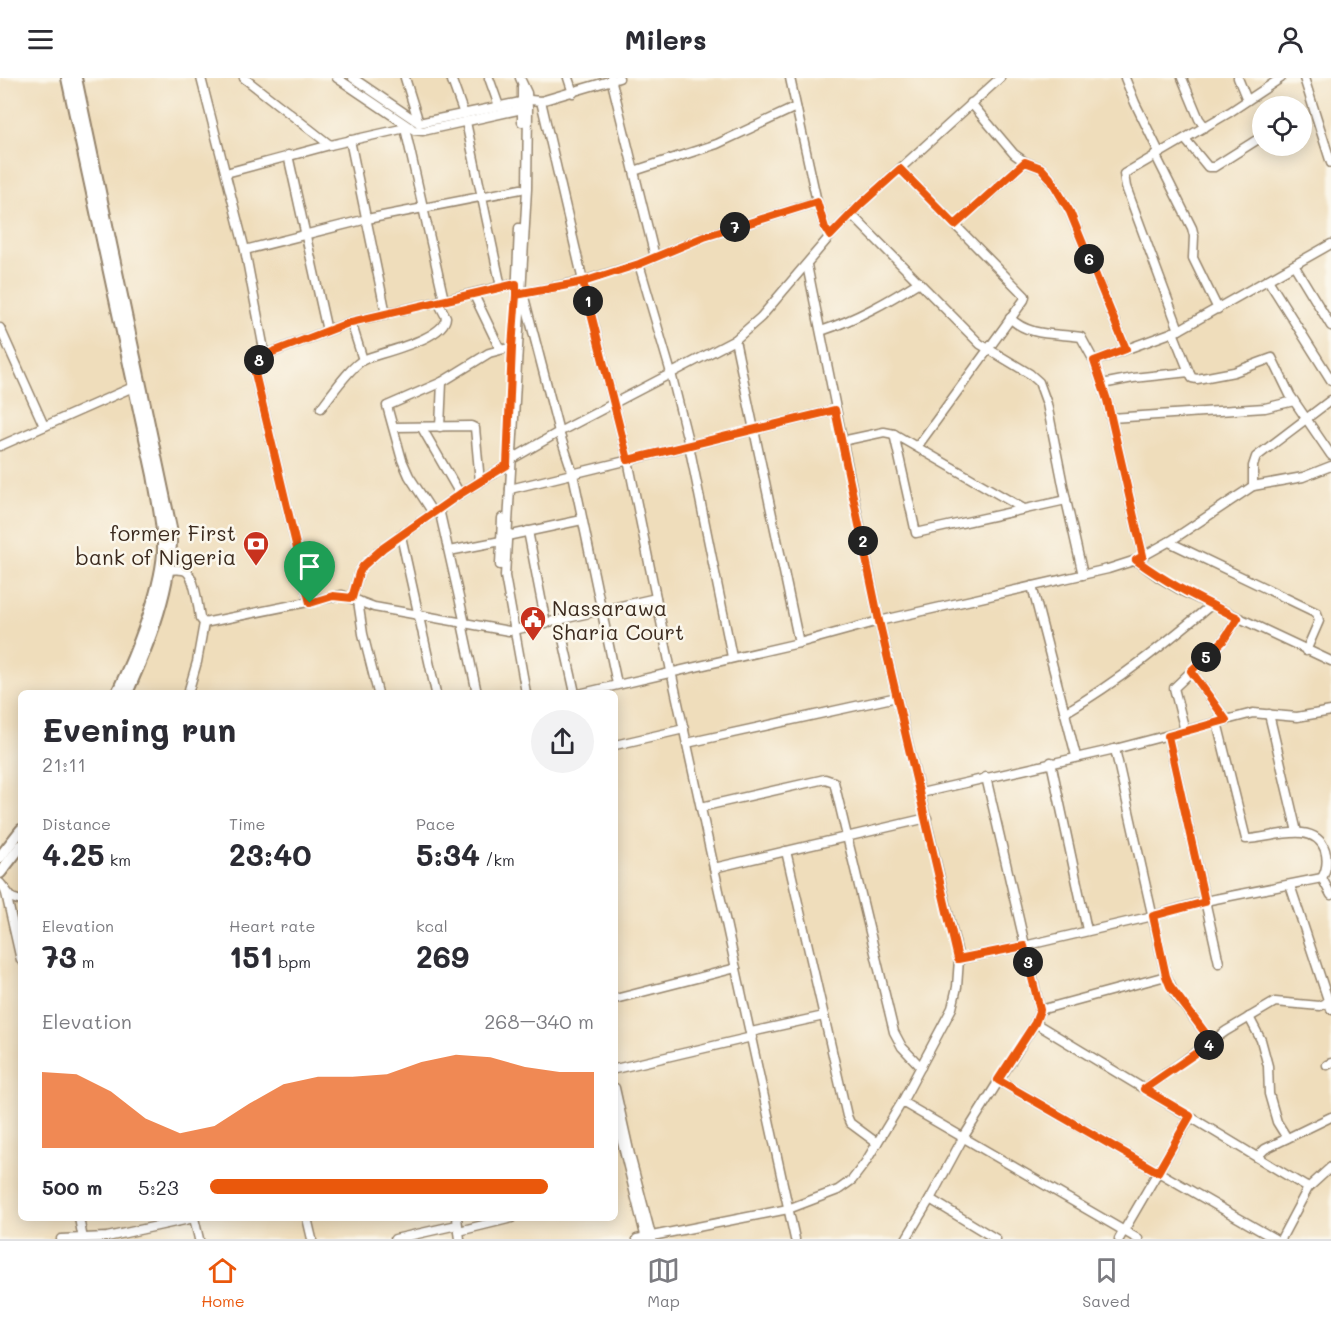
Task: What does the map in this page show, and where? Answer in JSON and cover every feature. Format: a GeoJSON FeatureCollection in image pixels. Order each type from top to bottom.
{"type":"FeatureCollection","features":[{"type":"Feature","properties":{"kind":"main road"},"geometry":{"type":"LineString","coordinates":[[67,78],[163,536],[165,570],[158,612],[128,690]]}},
{"type":"Feature","properties":{"kind":"main road"},"geometry":{"type":"LineString","coordinates":[[76,78],[169,512],[172,546],[165,570],[118,690]]}},
{"type":"Feature","properties":{"kind":"main road"},"geometry":{"type":"LineString","coordinates":[[0,857],[18,834]]}},
{"type":"Feature","properties":{"kind":"main road"},"geometry":{"type":"LineString","coordinates":[[0,873],[18,850]]}},
{"type":"Feature","properties":{"kind":"street"},"geometry":{"type":"LineString","coordinates":[[201,78],[207,110],[226,172],[245,250],[265,355]]}},
{"type":"Feature","properties":{"kind":"street"},"geometry":{"type":"LineString","coordinates":[[244,78],[330,145]]}},
{"type":"Feature","properties":{"kind":"street"},"geometry":{"type":"LineString","coordinates":[[338,78],[408,127],[423,131],[498,106],[540,102],[614,79],[655,257]]}},
{"type":"Feature","properties":{"kind":"street"},"geometry":{"type":"LineString","coordinates":[[353,78],[419,123],[465,118],[525,104]]}},
{"type":"Feature","properties":{"kind":"street"},"geometry":{"type":"LineString","coordinates":[[405,78],[419,123]]}},
{"type":"Feature","properties":{"kind":"street"},"geometry":{"type":"LineString","coordinates":[[451,78],[465,118],[501,287]]}},
{"type":"Feature","properties":{"kind":"street"},"geometry":{"type":"LineString","coordinates":[[489,78],[498,106]]}},
{"type":"Feature","properties":{"kind":"street"},"geometry":{"type":"LineString","coordinates":[[568,78],[573,93]]}},
{"type":"Feature","properties":{"kind":"street"},"geometry":{"type":"LineString","coordinates":[[790,78],[817,202],[825,228],[830,236]]}},
{"type":"Feature","properties":{"kind":"street"},"geometry":{"type":"LineString","coordinates":[[377,690],[355,600],[359,573],[363,566],[436,511],[509,462],[559,432],[735,340],[761,317],[851,214],[1000,78]]}},
{"type":"Feature","properties":{"kind":"street"},"geometry":{"type":"LineString","coordinates":[[1125,78],[1134,103],[1192,228],[1193,258],[1218,309]]}},
{"type":"Feature","properties":{"kind":"street"},"geometry":{"type":"LineString","coordinates":[[1182,78],[1199,119],[1205,127]]}},
{"type":"Feature","properties":{"kind":"street"},"geometry":{"type":"LineString","coordinates":[[1238,78],[1247,100]]}},
{"type":"Feature","properties":{"kind":"street"},"geometry":{"type":"LineString","coordinates":[[1281,78],[1205,127],[1132,168],[1123,176],[1192,378],[1207,378],[1234,372],[1272,358],[1294,401],[1331,455]]}},
{"type":"Feature","properties":{"kind":"street"},"geometry":{"type":"LineString","coordinates":[[1304,78],[1308,96]]}},
{"type":"Feature","properties":{"kind":"street"},"geometry":{"type":"LineString","coordinates":[[504,538],[527,189],[525,104],[521,82]]}},
{"type":"Feature","properties":{"kind":"street"},"geometry":{"type":"LineString","coordinates":[[540,102],[628,460],[671,671],[795,1239]]}},
{"type":"Feature","properties":{"kind":"street"},"geometry":{"type":"LineString","coordinates":[[525,104],[516,284],[573,474],[617,684]]}},
{"type":"Feature","properties":{"kind":"street"},"geometry":{"type":"LineString","coordinates":[[970,104],[1006,146],[1025,162],[1041,168],[1050,178],[1070,212],[1126,349]]}},
{"type":"Feature","properties":{"kind":"street"},"geometry":{"type":"LineString","coordinates":[[634,171],[717,144],[796,106]]}},
{"type":"Feature","properties":{"kind":"street"},"geometry":{"type":"LineString","coordinates":[[1312,109],[1331,163]]}},
{"type":"Feature","properties":{"kind":"street"},"geometry":{"type":"LineString","coordinates":[[226,172],[408,127]]}},
{"type":"Feature","properties":{"kind":"street"},"geometry":{"type":"LineString","coordinates":[[321,408],[363,360],[424,338],[442,326],[446,317],[408,127]]}},
{"type":"Feature","properties":{"kind":"street"},"geometry":{"type":"LineString","coordinates":[[1185,139],[1208,167],[1214,167],[1252,143]]}},
{"type":"Feature","properties":{"kind":"street"},"geometry":{"type":"LineString","coordinates":[[350,140],[386,314]]}},
{"type":"Feature","properties":{"kind":"street"},"geometry":{"type":"LineString","coordinates":[[288,155],[327,331]]}},
{"type":"Feature","properties":{"kind":"street"},"geometry":{"type":"LineString","coordinates":[[955,225],[1025,162]]}},
{"type":"Feature","properties":{"kind":"street"},"geometry":{"type":"LineString","coordinates":[[900,169],[1025,296],[917,447]]}},
{"type":"Feature","properties":{"kind":"street"},"geometry":{"type":"LineString","coordinates":[[245,250],[367,219],[521,189]]}},
{"type":"Feature","properties":{"kind":"street"},"geometry":{"type":"LineString","coordinates":[[520,294],[583,282],[639,264],[704,237],[817,202]]}},
{"type":"Feature","properties":{"kind":"street"},"geometry":{"type":"LineString","coordinates":[[851,214],[980,344],[1030,374],[1039,382],[1043,389],[1083,575]]}},
{"type":"Feature","properties":{"kind":"street"},"geometry":{"type":"LineString","coordinates":[[1094,361],[1176,331],[1331,244]]}},
{"type":"Feature","properties":{"kind":"street"},"geometry":{"type":"LineString","coordinates":[[639,264],[689,445],[732,657]]}},
{"type":"Feature","properties":{"kind":"street"},"geometry":{"type":"LineString","coordinates":[[646,1238],[788,1209],[845,1186],[865,1163],[902,1102],[952,1008],[958,979],[958,959],[927,818],[879,621],[807,265]]}},
{"type":"Feature","properties":{"kind":"street"},"geometry":{"type":"LineString","coordinates":[[1294,265],[1331,326]]}},
{"type":"Feature","properties":{"kind":"street"},"geometry":{"type":"LineString","coordinates":[[1268,280],[1331,380]]}},
{"type":"Feature","properties":{"kind":"street"},"geometry":{"type":"LineString","coordinates":[[821,332],[879,307],[920,282]]}},
{"type":"Feature","properties":{"kind":"street"},"geometry":{"type":"LineString","coordinates":[[310,603],[254,369],[257,362],[265,355],[351,322],[516,284]]}},
{"type":"Feature","properties":{"kind":"street"},"geometry":{"type":"LineString","coordinates":[[520,294],[512,347],[510,489],[500,577],[525,690]]}},
{"type":"Feature","properties":{"kind":"street"},"geometry":{"type":"LineString","coordinates":[[474,295],[500,349]]}},
{"type":"Feature","properties":{"kind":"street"},"geometry":{"type":"LineString","coordinates":[[1010,318],[1017,325],[1032,332],[1081,337],[1094,361],[1111,418],[1139,558],[1160,578],[1238,618],[1331,661]]}},
{"type":"Feature","properties":{"kind":"street"},"geometry":{"type":"LineString","coordinates":[[351,322],[363,360]]}},
{"type":"Feature","properties":{"kind":"street"},"geometry":{"type":"LineString","coordinates":[[0,327],[44,426]]}},
{"type":"Feature","properties":{"kind":"street"},"geometry":{"type":"LineString","coordinates":[[735,340],[799,642]]}},
{"type":"Feature","properties":{"kind":"street"},"geometry":{"type":"LineString","coordinates":[[476,690],[449,551],[436,511],[409,476],[402,460],[387,408],[388,404],[442,382],[489,353],[512,347]]}},
{"type":"Feature","properties":{"kind":"street"},"geometry":{"type":"LineString","coordinates":[[1102,384],[1189,372]]}},
{"type":"Feature","properties":{"kind":"street"},"geometry":{"type":"LineString","coordinates":[[440,427],[442,382]]}},
{"type":"Feature","properties":{"kind":"street"},"geometry":{"type":"LineString","coordinates":[[0,446],[133,387]]}},
{"type":"Feature","properties":{"kind":"street"},"geometry":{"type":"LineString","coordinates":[[1253,486],[1253,466],[1256,457],[1331,400]]}},
{"type":"Feature","properties":{"kind":"street"},"geometry":{"type":"LineString","coordinates":[[1111,418],[1265,408],[1294,401]]}},
{"type":"Feature","properties":{"kind":"street"},"geometry":{"type":"LineString","coordinates":[[510,489],[835,410]]}},
{"type":"Feature","properties":{"kind":"street"},"geometry":{"type":"LineString","coordinates":[[394,428],[475,428],[480,482]]}},
{"type":"Feature","properties":{"kind":"street"},"geometry":{"type":"LineString","coordinates":[[422,428],[460,494]]}},
{"type":"Feature","properties":{"kind":"street"},"geometry":{"type":"LineString","coordinates":[[842,441],[884,432],[894,434],[1024,509]]}},
{"type":"Feature","properties":{"kind":"street"},"geometry":{"type":"LineString","coordinates":[[894,434],[916,532],[1066,500]]}},
{"type":"Feature","properties":{"kind":"street"},"geometry":{"type":"LineString","coordinates":[[594,690],[879,621],[1083,575],[1139,558],[1169,542],[1253,486],[1303,477],[1331,466]]}},
{"type":"Feature","properties":{"kind":"street"},"geometry":{"type":"LineString","coordinates":[[449,551],[582,520]]}},
{"type":"Feature","properties":{"kind":"street"},"geometry":{"type":"LineString","coordinates":[[528,531],[546,624]]}},
{"type":"Feature","properties":{"kind":"street"},"geometry":{"type":"LineString","coordinates":[[401,536],[435,690]]}},
{"type":"Feature","properties":{"kind":"street"},"geometry":{"type":"LineString","coordinates":[[1169,542],[1317,613],[1318,624],[1306,651]]}},
{"type":"Feature","properties":{"kind":"street"},"geometry":{"type":"LineString","coordinates":[[165,570],[188,572],[192,578],[200,618],[204,623],[189,690]]}},
{"type":"Feature","properties":{"kind":"street"},"geometry":{"type":"LineString","coordinates":[[1032,586],[1076,756]]}},
{"type":"Feature","properties":{"kind":"street"},"geometry":{"type":"LineString","coordinates":[[204,623],[310,603],[333,596],[418,616],[512,631],[656,598]]}},
{"type":"Feature","properties":{"kind":"street"},"geometry":{"type":"LineString","coordinates":[[1066,712],[1143,662],[1211,604]]}},
{"type":"Feature","properties":{"kind":"street"},"geometry":{"type":"LineString","coordinates":[[1185,731],[1174,688],[1223,641],[1238,618]]}},
{"type":"Feature","properties":{"kind":"street"},"geometry":{"type":"LineString","coordinates":[[559,621],[574,690]]}},
{"type":"Feature","properties":{"kind":"street"},"geometry":{"type":"LineString","coordinates":[[512,631],[522,690]]}},
{"type":"Feature","properties":{"kind":"street"},"geometry":{"type":"LineString","coordinates":[[1191,671],[1226,720]]}},
{"type":"Feature","properties":{"kind":"street"},"geometry":{"type":"LineString","coordinates":[[687,742],[897,696]]}},
{"type":"Feature","properties":{"kind":"street"},"geometry":{"type":"LineString","coordinates":[[921,793],[1115,749],[1256,713],[1297,717],[1331,711]]}},
{"type":"Feature","properties":{"kind":"street"},"geometry":{"type":"LineString","coordinates":[[1269,714],[1297,832]]}},
{"type":"Feature","properties":{"kind":"street"},"geometry":{"type":"LineString","coordinates":[[958,959],[1024,946],[1205,902],[1322,878],[1326,872],[1328,853],[1322,842],[1314,836],[1297,832],[1246,839],[1217,722]]}},
{"type":"Feature","properties":{"kind":"street"},"geometry":{"type":"LineString","coordinates":[[618,744],[684,729]]}},
{"type":"Feature","properties":{"kind":"street"},"geometry":{"type":"LineString","coordinates":[[1168,736],[1219,963]]}},
{"type":"Feature","properties":{"kind":"street"},"geometry":{"type":"LineString","coordinates":[[1115,749],[1166,976],[1175,994],[1212,1042]]}},
{"type":"Feature","properties":{"kind":"street"},"geometry":{"type":"LineString","coordinates":[[1051,762],[1087,930]]}},
{"type":"Feature","properties":{"kind":"street"},"geometry":{"type":"LineString","coordinates":[[906,1239],[963,1137],[1035,1023],[1040,1010],[987,777]]}},
{"type":"Feature","properties":{"kind":"street"},"geometry":{"type":"LineString","coordinates":[[701,807],[828,779],[834,782],[894,1032],[902,1047],[921,1066]]}},
{"type":"Feature","properties":{"kind":"street"},"geometry":{"type":"LineString","coordinates":[[714,868],[927,818]]}},
{"type":"Feature","properties":{"kind":"street"},"geometry":{"type":"LineString","coordinates":[[786,851],[847,1116],[850,1123],[877,1143]]}},
{"type":"Feature","properties":{"kind":"street"},"geometry":{"type":"LineString","coordinates":[[1322,878],[1331,895]]}},
{"type":"Feature","properties":{"kind":"street"},"geometry":{"type":"LineString","coordinates":[[1144,1089],[1249,1017],[1275,1002],[1312,1006],[1330,1004],[1290,885]]}},
{"type":"Feature","properties":{"kind":"street"},"geometry":{"type":"LineString","coordinates":[[3,886],[12,898],[18,900]]}},
{"type":"Feature","properties":{"kind":"street"},"geometry":{"type":"LineString","coordinates":[[3,886],[18,948]]}},
{"type":"Feature","properties":{"kind":"street"},"geometry":{"type":"LineString","coordinates":[[618,998],[736,968]]}},
{"type":"Feature","properties":{"kind":"street"},"geometry":{"type":"LineString","coordinates":[[1040,1010],[1166,976]]}},
{"type":"Feature","properties":{"kind":"street"},"geometry":{"type":"LineString","coordinates":[[618,1068],[824,1016]]}},
{"type":"Feature","properties":{"kind":"street"},"geometry":{"type":"LineString","coordinates":[[1249,1017],[1261,1040],[1268,1066],[1269,1094],[1277,1122],[1287,1138]]}},
{"type":"Feature","properties":{"kind":"street"},"geometry":{"type":"LineString","coordinates":[[1035,1023],[1308,1188]]}},
{"type":"Feature","properties":{"kind":"street"},"geometry":{"type":"LineString","coordinates":[[998,1080],[1275,1239]]}},
{"type":"Feature","properties":{"kind":"street"},"geometry":{"type":"LineString","coordinates":[[902,1102],[1138,1239]]}},
{"type":"Feature","properties":{"kind":"street"},"geometry":{"type":"LineString","coordinates":[[618,1103],[646,1238]]}},
{"type":"Feature","properties":{"kind":"street"},"geometry":{"type":"LineString","coordinates":[[1119,1239],[1190,1116]]}},
{"type":"Feature","properties":{"kind":"street"},"geometry":{"type":"LineString","coordinates":[[1257,1157],[1265,1149],[1331,1118]]}},
{"type":"Feature","properties":{"kind":"street"},"geometry":{"type":"LineString","coordinates":[[618,1126],[646,1238]]}},
{"type":"Feature","properties":{"kind":"street"},"geometry":{"type":"LineString","coordinates":[[1281,1239],[1308,1188],[1331,1167]]}},
{"type":"Feature","properties":{"kind":"street"},"geometry":{"type":"LineString","coordinates":[[930,1199],[996,1239]]}},
{"type":"Feature","properties":{"kind":"street"},"geometry":{"type":"LineString","coordinates":[[80,1221],[83,1239]]}},
{"type":"Feature","properties":{"kind":"street"},"geometry":{"type":"LineString","coordinates":[[62,1239],[107,1237],[180,1221]]}},
{"type":"Feature","properties":{"kind":"street"},"geometry":{"type":"LineString","coordinates":[[195,1221],[199,1239]]}},
{"type":"Feature","properties":{"kind":"street"},"geometry":{"type":"LineString","coordinates":[[308,1221],[312,1239]]}},
{"type":"Feature","properties":{"kind":"street"},"geometry":{"type":"LineString","coordinates":[[395,1239],[496,1221]]}},
{"type":"Feature","properties":{"kind":"place","name":"former First bank of Nigeria"},"geometry":{"type":"Point","coordinates":[256,567]}},
{"type":"Feature","properties":{"kind":"place","name":"Nassarawa Sharia Court"},"geometry":{"type":"Point","coordinates":[533,642]}},
{"type":"Feature","properties":{"kind":"route"},"geometry":{"type":"LineString","coordinates":[[310,603],[254,369],[254,365],[265,355],[351,322],[444,300],[516,284],[516,295],[583,282],[639,264],[704,237],[817,202],[825,228],[830,236],[900,169],[955,225],[1025,162],[1041,168],[1050,178],[1070,212],[1126,349],[1094,361],[1107,400],[1143,556],[1136,560],[1184,592],[1238,618],[1223,641],[1191,671],[1226,720],[1168,736],[1205,902],[1153,916],[1170,986],[1212,1042],[1144,1089],[1190,1116],[1158,1172],[998,1080],[1035,1023],[1040,1010],[1024,946],[958,959],[879,621],[835,410],[628,460],[583,282],[522,293],[516,295],[509,392],[507,465],[460,494],[383,548],[363,566],[352,598],[342,595],[333,596],[310,603]]}}]}
